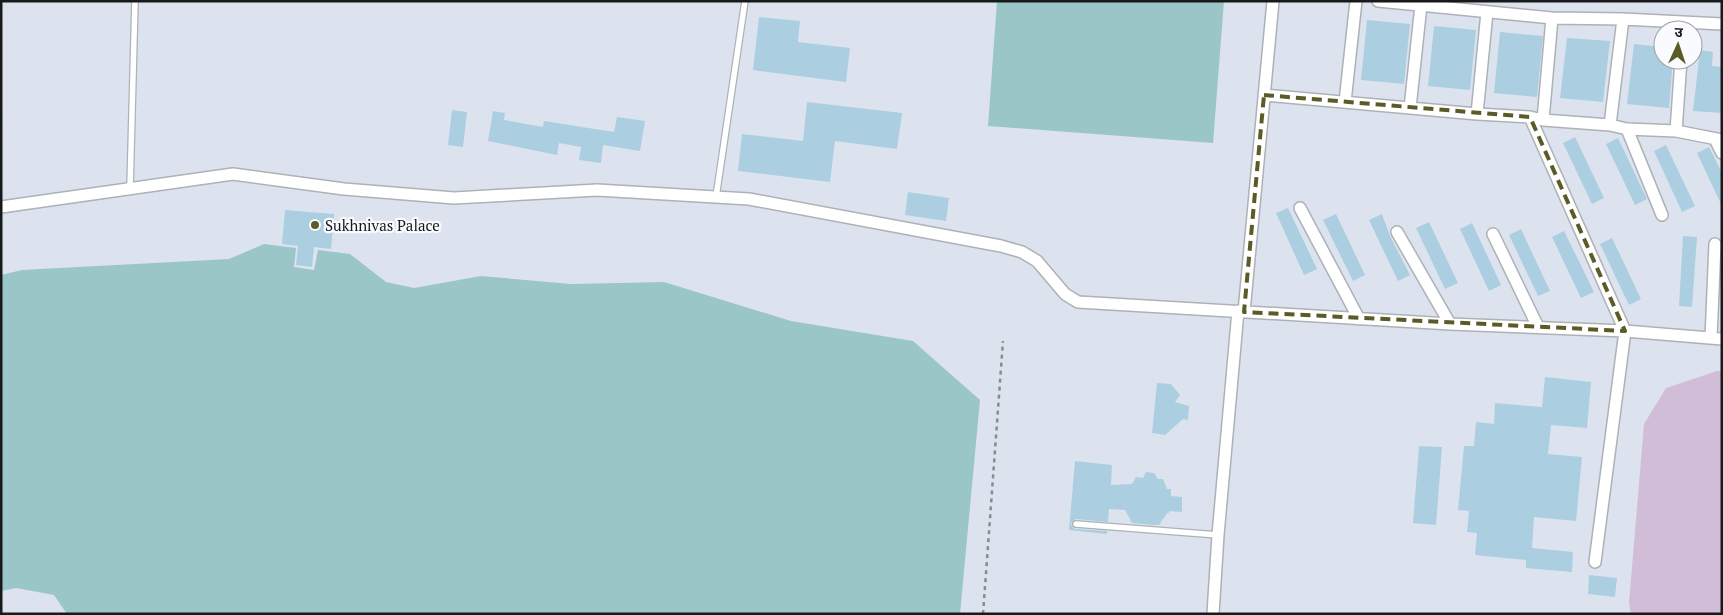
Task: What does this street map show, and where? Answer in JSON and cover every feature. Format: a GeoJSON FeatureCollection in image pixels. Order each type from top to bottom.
{"type":"FeatureCollection","features":[{"type":"Feature","properties":{"kind":"street"},"geometry":{"type":"LineString","coordinates":[[1213,614],[1218,534],[1273,1]]}},
{"type":"Feature","properties":{"kind":"street"},"geometry":{"type":"LineString","coordinates":[[1345,102],[1356,1]]}},
{"type":"Feature","properties":{"kind":"street"},"geometry":{"type":"LineString","coordinates":[[1378,1],[1552,18],[1623,19],[1653,22]]}},
{"type":"Feature","properties":{"kind":"street"},"geometry":{"type":"LineString","coordinates":[[1410,108],[1421,5]]}},
{"type":"Feature","properties":{"kind":"street"},"geometry":{"type":"LineString","coordinates":[[1477,114],[1487,12]]}},
{"type":"Feature","properties":{"kind":"street"},"geometry":{"type":"LineString","coordinates":[[1544,120],[1552,18]]}},
{"type":"Feature","properties":{"kind":"street"},"geometry":{"type":"LineString","coordinates":[[1610,125],[1623,19]]}},
{"type":"Feature","properties":{"kind":"street"},"geometry":{"type":"LineString","coordinates":[[1703,25],[1722,24]]}},
{"type":"Feature","properties":{"kind":"street"},"geometry":{"type":"LineString","coordinates":[[1676,131],[1680,70]]}},
{"type":"Feature","properties":{"kind":"street"},"geometry":{"type":"LineString","coordinates":[[1264,94],[1477,114],[1530,117],[1544,120],[1610,125],[1627,129],[1676,131],[1718,140],[1722,153]]}},
{"type":"Feature","properties":{"kind":"street"},"geometry":{"type":"LineString","coordinates":[[1530,117],[1626,331],[1595,562]]}},
{"type":"Feature","properties":{"kind":"street"},"geometry":{"type":"LineString","coordinates":[[1627,129],[1662,215]]}},
{"type":"Feature","properties":{"kind":"street"},"geometry":{"type":"LineString","coordinates":[[1,207],[233,174],[344,189],[454,198],[597,190],[749,199],[1001,246],[1022,252],[1037,261],[1065,294],[1078,302],[1450,324],[1626,331],[1716,338],[1715,244]]}},
{"type":"Feature","properties":{"kind":"street"},"geometry":{"type":"LineString","coordinates":[[1300,208],[1359,319]]}},
{"type":"Feature","properties":{"kind":"street"},"geometry":{"type":"LineString","coordinates":[[1397,232],[1450,324]]}},
{"type":"Feature","properties":{"kind":"street"},"geometry":{"type":"LineString","coordinates":[[1492,234],[1538,327]]}},
{"type":"Feature","properties":{"kind":"lane"},"geometry":{"type":"LineString","coordinates":[[130,188],[135,1]]}},
{"type":"Feature","properties":{"kind":"lane"},"geometry":{"type":"LineString","coordinates":[[716,197],[746,1]]}},
{"type":"Feature","properties":{"kind":"lane"},"geometry":{"type":"LineString","coordinates":[[1076,524],[1218,534]]}},
{"type":"Feature","properties":{"kind":"path"},"geometry":{"type":"LineString","coordinates":[[983,614],[1003,341]]}},
{"type":"Feature","properties":{"kind":"highlighted area"},"geometry":{"type":"Polygon","coordinates":[[[1264,95],[1530,117],[1625,331],[1244,312],[1264,95]]]}},
{"type":"Feature","properties":{"kind":"shaded area"},"geometry":{"type":"Polygon","coordinates":[[[3,1],[1722,1],[1722,614],[1,614],[3,1]]]}},
{"type":"Feature","properties":{"kind":"shaded area"},"geometry":{"type":"Polygon","coordinates":[[[1722,371],[1722,614],[1631,614],[1629,603],[1644,424],[1666,388],[1722,371]]]}},
{"type":"Feature","properties":{"kind":"water"},"geometry":{"type":"Polygon","coordinates":[[[997,1],[1224,1],[1213,143],[988,126],[997,1]]]}},
{"type":"Feature","properties":{"kind":"water"},"geometry":{"type":"Polygon","coordinates":[[[264,244],[296,248],[294,267],[314,270],[318,250],[350,254],[386,282],[414,288],[481,276],[571,284],[664,282],[791,321],[913,341],[980,400],[960,614],[67,614],[54,595],[16,588],[1,591],[1,275],[22,270],[229,259],[264,244]]]}},
{"type":"Feature","properties":{"kind":"building"},"geometry":{"type":"Polygon","coordinates":[[[759,17],[800,21],[798,42],[850,48],[846,82],[753,70],[759,17]]]}},
{"type":"Feature","properties":{"kind":"building"},"geometry":{"type":"Polygon","coordinates":[[[1367,20],[1410,24],[1404,84],[1361,80],[1367,20]]]}},
{"type":"Feature","properties":{"kind":"building"},"geometry":{"type":"Polygon","coordinates":[[[1434,26],[1476,30],[1470,90],[1428,86],[1434,26]]]}},
{"type":"Feature","properties":{"kind":"building"},"geometry":{"type":"Polygon","coordinates":[[[1500,32],[1543,36],[1537,97],[1494,93],[1500,32]]]}},
{"type":"Feature","properties":{"kind":"building"},"geometry":{"type":"Polygon","coordinates":[[[1567,38],[1610,41],[1603,102],[1560,98],[1567,38]]]}},
{"type":"Feature","properties":{"kind":"building"},"geometry":{"type":"Polygon","coordinates":[[[1634,44],[1653,46],[1653,70],[1672,70],[1669,108],[1627,104],[1634,44]]]}},
{"type":"Feature","properties":{"kind":"building"},"geometry":{"type":"Polygon","coordinates":[[[1703,50],[1713,52],[1712,66],[1722,67],[1722,113],[1693,111],[1698,70],[1703,70],[1703,50]]]}},
{"type":"Feature","properties":{"kind":"building"},"geometry":{"type":"Polygon","coordinates":[[[807,102],[902,113],[897,149],[835,141],[830,182],[738,171],[742,134],[803,141],[807,102]]]}},
{"type":"Feature","properties":{"kind":"building"},"geometry":{"type":"Polygon","coordinates":[[[452,110],[467,112],[463,147],[448,145],[452,110]]]}},
{"type":"Feature","properties":{"kind":"building"},"geometry":{"type":"Polygon","coordinates":[[[493,111],[505,113],[504,120],[543,127],[544,121],[614,132],[617,117],[645,121],[640,151],[603,145],[601,163],[579,160],[581,147],[559,143],[557,155],[488,141],[493,111]]]}},
{"type":"Feature","properties":{"kind":"building"},"geometry":{"type":"Polygon","coordinates":[[[1575,137],[1604,198],[1592,204],[1563,143],[1575,137]]]}},
{"type":"Feature","properties":{"kind":"building"},"geometry":{"type":"Polygon","coordinates":[[[1618,138],[1647,199],[1635,205],[1606,144],[1618,138]]]}},
{"type":"Feature","properties":{"kind":"building"},"geometry":{"type":"Polygon","coordinates":[[[1666,145],[1695,206],[1682,212],[1654,151],[1666,145]]]}},
{"type":"Feature","properties":{"kind":"building"},"geometry":{"type":"Polygon","coordinates":[[[1709,147],[1722,173],[1722,206],[1697,153],[1709,147]]]}},
{"type":"Feature","properties":{"kind":"building"},"geometry":{"type":"Polygon","coordinates":[[[908,192],[949,198],[946,221],[905,215],[908,192]]]}},
{"type":"Feature","properties":{"kind":"building"},"geometry":{"type":"Polygon","coordinates":[[[1288,208],[1317,269],[1304,275],[1276,213],[1288,208]]]}},
{"type":"Feature","properties":{"kind":"building"},"geometry":{"type":"Polygon","coordinates":[[[285,210],[334,214],[331,249],[314,247],[312,267],[296,265],[298,246],[282,244],[285,210]]]}},
{"type":"Feature","properties":{"kind":"building"},"geometry":{"type":"Polygon","coordinates":[[[1336,214],[1365,275],[1353,281],[1323,220],[1336,214]]]}},
{"type":"Feature","properties":{"kind":"building"},"geometry":{"type":"Polygon","coordinates":[[[1382,214],[1390,236],[1410,275],[1398,281],[1369,220],[1382,214]]]}},
{"type":"Feature","properties":{"kind":"building"},"geometry":{"type":"Polygon","coordinates":[[[1429,222],[1458,283],[1445,289],[1416,228],[1429,222]]]}},
{"type":"Feature","properties":{"kind":"building"},"geometry":{"type":"Polygon","coordinates":[[[1472,223],[1501,285],[1489,291],[1460,229],[1472,223]]]}},
{"type":"Feature","properties":{"kind":"building"},"geometry":{"type":"Polygon","coordinates":[[[1521,229],[1550,291],[1538,296],[1509,235],[1521,229]]]}},
{"type":"Feature","properties":{"kind":"building"},"geometry":{"type":"Polygon","coordinates":[[[1564,231],[1594,292],[1581,298],[1552,237],[1564,231]]]}},
{"type":"Feature","properties":{"kind":"building"},"geometry":{"type":"Polygon","coordinates":[[[1683,236],[1697,237],[1692,307],[1679,306],[1683,236]]]}},
{"type":"Feature","properties":{"kind":"building"},"geometry":{"type":"Polygon","coordinates":[[[1612,238],[1641,299],[1629,305],[1600,244],[1612,238]]]}},
{"type":"Feature","properties":{"kind":"building"},"geometry":{"type":"Polygon","coordinates":[[[1545,377],[1591,382],[1587,428],[1551,425],[1548,454],[1582,457],[1576,521],[1534,517],[1532,548],[1573,552],[1572,572],[1526,568],[1526,560],[1475,555],[1477,533],[1467,532],[1469,511],[1458,510],[1464,446],[1474,446],[1476,422],[1494,424],[1495,403],[1542,407],[1545,377]]]}},
{"type":"Feature","properties":{"kind":"building"},"geometry":{"type":"Polygon","coordinates":[[[1157,383],[1171,384],[1180,395],[1175,402],[1189,406],[1188,420],[1183,419],[1165,435],[1152,433],[1157,383]]]}},
{"type":"Feature","properties":{"kind":"building"},"geometry":{"type":"Polygon","coordinates":[[[1419,446],[1442,447],[1436,525],[1413,523],[1419,446]]]}},
{"type":"Feature","properties":{"kind":"building"},"geometry":{"type":"Polygon","coordinates":[[[1075,461],[1112,465],[1111,485],[1132,484],[1136,477],[1143,478],[1146,472],[1154,473],[1158,479],[1163,479],[1167,489],[1171,489],[1171,496],[1182,497],[1182,512],[1169,511],[1159,525],[1152,525],[1132,523],[1125,510],[1109,509],[1108,522],[1076,519],[1071,523],[1075,529],[1107,531],[1107,534],[1069,530],[1075,461]]]}},
{"type":"Feature","properties":{"kind":"building"},"geometry":{"type":"Polygon","coordinates":[[[1589,575],[1617,578],[1615,597],[1588,594],[1589,575]]]}},
{"type":"Feature","properties":{"kind":"place","name":"Sukhnivas Palace"},"geometry":{"type":"Point","coordinates":[315,225]}}]}
